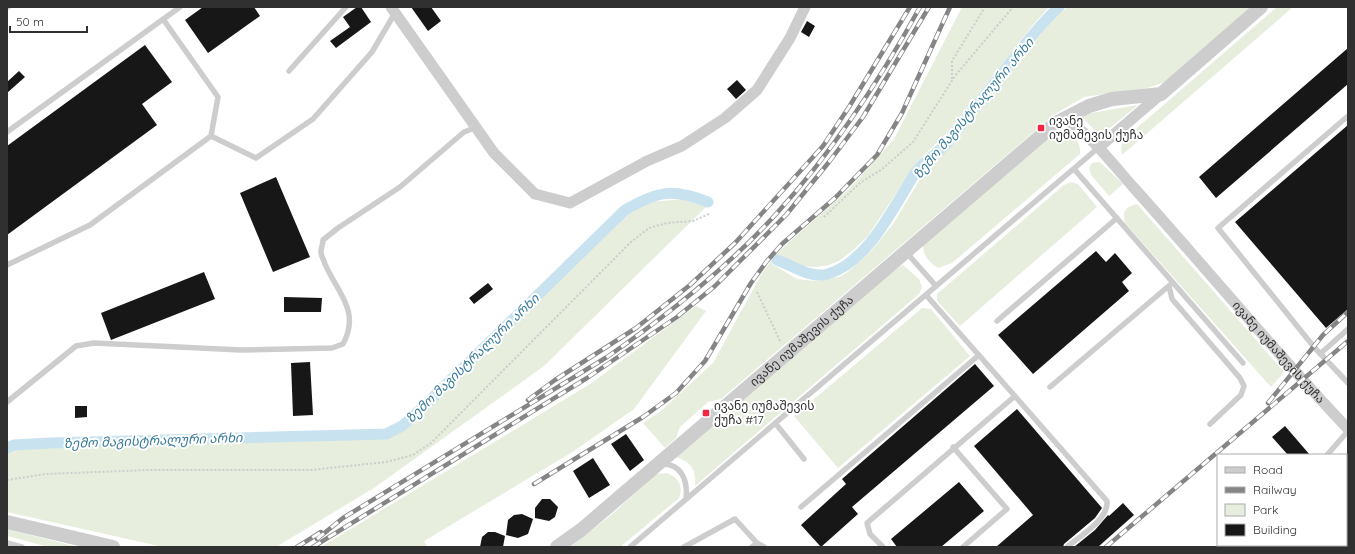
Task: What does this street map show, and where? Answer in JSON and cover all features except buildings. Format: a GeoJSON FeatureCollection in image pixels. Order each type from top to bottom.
{"type":"FeatureCollection","features":[{"type":"Feature","properties":{"kind":"street"},"geometry":{"type":"LineString","coordinates":[[394,9],[494,153],[535,194],[570,203],[647,161],[682,146],[725,118],[757,90],[790,38],[806,7]]}},
{"type":"Feature","properties":{"kind":"street"},"geometry":{"type":"LineString","coordinates":[[1098,148],[1261,7]]}},
{"type":"Feature","properties":{"kind":"street","name":"ივანე იუმაშევის ქუჩა"},"geometry":{"type":"LineString","coordinates":[[557,547],[581,530],[905,251],[1063,118],[1089,106],[1112,99],[1161,94]]}},
{"type":"Feature","properties":{"kind":"street","name":"ივანე იუმაშევის ქუჩა"},"geometry":{"type":"LineString","coordinates":[[1063,118],[1075,124],[1098,148],[1191,251],[1302,380],[1348,430]]}},
{"type":"Feature","properties":{"kind":"street"},"geometry":{"type":"LineString","coordinates":[[7,522],[113,547]]}},
{"type":"Feature","properties":{"kind":"lane"},"geometry":{"type":"LineString","coordinates":[[7,132],[180,7]]}},
{"type":"Feature","properties":{"kind":"lane"},"geometry":{"type":"LineString","coordinates":[[290,71],[346,7]]}},
{"type":"Feature","properties":{"kind":"lane"},"geometry":{"type":"LineString","coordinates":[[210,136],[256,158],[313,119],[372,52],[394,9]]}},
{"type":"Feature","properties":{"kind":"lane"},"geometry":{"type":"LineString","coordinates":[[7,265],[90,225],[210,136],[218,96],[163,19]]}},
{"type":"Feature","properties":{"kind":"lane"},"geometry":{"type":"LineString","coordinates":[[1348,116],[1218,228],[1320,354],[1348,383]]}},
{"type":"Feature","properties":{"kind":"lane"},"geometry":{"type":"LineString","coordinates":[[7,402],[76,346],[94,343],[241,350],[332,348],[343,344],[348,334],[350,314],[342,293],[328,269],[321,253],[323,240],[338,228],[400,187],[464,132],[477,127]]}},
{"type":"Feature","properties":{"kind":"lane"},"geometry":{"type":"LineString","coordinates":[[630,547],[1098,148]]}},
{"type":"Feature","properties":{"kind":"lane"},"geometry":{"type":"LineString","coordinates":[[1074,169],[1117,218],[1171,284],[1243,363]]}},
{"type":"Feature","properties":{"kind":"lane"},"geometry":{"type":"LineString","coordinates":[[997,321],[1117,218]]}},
{"type":"Feature","properties":{"kind":"lane"},"geometry":{"type":"LineString","coordinates":[[905,251],[936,286]]}},
{"type":"Feature","properties":{"kind":"lane"},"geometry":{"type":"LineString","coordinates":[[1050,387],[1171,284]]}},
{"type":"Feature","properties":{"kind":"lane"},"geometry":{"type":"LineString","coordinates":[[1171,284],[1172,299],[1240,378],[1244,386],[1241,395],[1210,424]]}},
{"type":"Feature","properties":{"kind":"lane"},"geometry":{"type":"LineString","coordinates":[[926,295],[1107,501],[1108,507],[1104,516],[1067,547]]}},
{"type":"Feature","properties":{"kind":"lane"},"geometry":{"type":"LineString","coordinates":[[1320,354],[1348,329]]}},
{"type":"Feature","properties":{"kind":"lane"},"geometry":{"type":"LineString","coordinates":[[801,507],[979,355]]}},
{"type":"Feature","properties":{"kind":"lane"},"geometry":{"type":"LineString","coordinates":[[883,547],[870,534],[867,523],[953,447],[1015,396]]}},
{"type":"Feature","properties":{"kind":"lane"},"geometry":{"type":"LineString","coordinates":[[776,424],[804,459]]}},
{"type":"Feature","properties":{"kind":"lane"},"geometry":{"type":"LineString","coordinates":[[1328,454],[1348,430]]}},
{"type":"Feature","properties":{"kind":"lane"},"geometry":{"type":"LineString","coordinates":[[953,447],[1007,508],[963,547]]}},
{"type":"Feature","properties":{"kind":"lane"},"geometry":{"type":"LineString","coordinates":[[657,464],[672,465],[683,474],[687,489],[686,499]]}},
{"type":"Feature","properties":{"kind":"lane"},"geometry":{"type":"LineString","coordinates":[[684,547],[734,519],[764,547]]}},
{"type":"Feature","properties":{"kind":"lane"},"geometry":{"type":"LineString","coordinates":[[752,547],[757,542]]}},
{"type":"Feature","properties":{"kind":"lane"},"geometry":{"type":"LineString","coordinates":[[7,543],[22,547]]}},
{"type":"Feature","properties":{"kind":"path"},"geometry":{"type":"LineString","coordinates":[[952,81],[952,60],[985,7]]}},
{"type":"Feature","properties":{"kind":"path"},"geometry":{"type":"LineString","coordinates":[[824,217],[861,182],[881,170],[913,142],[952,81],[984,40],[1013,7]]}},
{"type":"Feature","properties":{"kind":"path"},"geometry":{"type":"LineString","coordinates":[[7,480],[46,474],[117,471],[311,470],[386,462],[413,455],[431,443],[631,242],[650,228],[667,223],[693,221],[711,213]]}},
{"type":"Feature","properties":{"kind":"path"},"geometry":{"type":"LineString","coordinates":[[757,292],[786,353]]}},
{"type":"Feature","properties":{"kind":"green space"},"geometry":{"type":"Polygon","coordinates":[[[962,7],[1049,7],[948,132],[917,162],[868,236],[852,251],[839,261],[829,265],[817,267],[799,266],[780,255],[772,264],[797,279],[815,281],[839,277],[848,272],[871,251],[893,224],[925,171],[958,136],[1053,19],[1067,7],[1252,7],[1165,82],[1147,88],[1084,97],[1055,114],[721,399],[708,402],[680,427],[676,438],[665,448],[643,423],[661,411],[713,363],[762,273],[777,253],[849,189],[894,139],[962,7]]]}},
{"type":"Feature","properties":{"kind":"green space"},"geometry":{"type":"Polygon","coordinates":[[[1277,7],[1293,7],[1122,155],[1121,148],[1123,140],[1277,7]]]}},
{"type":"Feature","properties":{"kind":"green space"},"geometry":{"type":"Polygon","coordinates":[[[1138,105],[1100,136],[1080,115],[1138,105]]]}},
{"type":"Feature","properties":{"kind":"green space"},"geometry":{"type":"Polygon","coordinates":[[[1065,131],[1075,137],[1079,143],[1080,154],[952,263],[938,268],[929,261],[925,256],[923,245],[1045,139],[1056,133],[1065,131]]]}},
{"type":"Feature","properties":{"kind":"green space"},"geometry":{"type":"Polygon","coordinates":[[[1092,163],[1101,163],[1123,184],[1109,196],[1091,175],[1089,168],[1092,163]]]}},
{"type":"Feature","properties":{"kind":"green space"},"geometry":{"type":"Polygon","coordinates":[[[1071,182],[1078,184],[1097,207],[960,326],[937,301],[937,294],[1064,185],[1071,182]]]}},
{"type":"Feature","properties":{"kind":"green space"},"geometry":{"type":"Polygon","coordinates":[[[687,199],[707,206],[544,366],[374,488],[276,547],[163,547],[7,512],[7,452],[22,447],[388,438],[407,428],[629,214],[647,202],[687,199]]]}},
{"type":"Feature","properties":{"kind":"green space"},"geometry":{"type":"Polygon","coordinates":[[[1137,204],[1284,372],[1271,387],[1125,223],[1125,210],[1137,204]]]}},
{"type":"Feature","properties":{"kind":"green space"},"geometry":{"type":"Polygon","coordinates":[[[903,265],[919,279],[922,287],[919,294],[695,486],[695,475],[692,467],[685,461],[676,457],[893,270],[903,265]]]}},
{"type":"Feature","properties":{"kind":"green space"},"geometry":{"type":"Polygon","coordinates":[[[696,306],[706,311],[634,409],[574,451],[424,541],[428,547],[321,547],[590,384],[696,306]]]}},
{"type":"Feature","properties":{"kind":"green space"},"geometry":{"type":"Polygon","coordinates":[[[922,308],[931,309],[970,356],[838,468],[794,416],[922,308]]]}},
{"type":"Feature","properties":{"kind":"green space"},"geometry":{"type":"Polygon","coordinates":[[[667,473],[679,482],[681,489],[679,498],[620,547],[570,547],[610,516],[656,474],[667,473]]]}},
{"type":"Feature","properties":{"kind":"green space"},"geometry":{"type":"Polygon","coordinates":[[[1347,492],[1348,547],[1310,547],[1347,546],[1347,492]]]}},
{"type":"Feature","properties":{"kind":"green space"},"geometry":{"type":"Polygon","coordinates":[[[7,529],[77,547],[48,547],[7,536],[7,529]]]}},
{"type":"Feature","properties":{"kind":"waterway","name":"ზემო მაგისტრალური არხი"},"geometry":{"type":"LineString","coordinates":[[777,260],[802,271],[815,275],[822,275],[828,274],[843,267],[856,257],[880,230],[916,172],[947,143],[1028,40],[1059,7]]}},
{"type":"Feature","properties":{"kind":"waterway","name":"ზემო მაგისტრალური არხი"},"geometry":{"type":"LineString","coordinates":[[7,448],[14,445],[50,443],[386,434],[402,426],[423,407],[625,210],[656,195],[675,193],[708,202]]}},
{"type":"Feature","properties":{"kind":"railway"},"geometry":{"type":"LineString","coordinates":[[528,400],[555,380],[636,328],[690,285],[735,243],[823,146],[849,107],[910,7]]}},
{"type":"Feature","properties":{"kind":"railway"},"geometry":{"type":"LineString","coordinates":[[317,539],[343,518],[607,357],[652,325],[717,272],[777,213],[817,165],[872,88],[920,7]]}},
{"type":"Feature","properties":{"kind":"railway"},"geometry":{"type":"LineString","coordinates":[[313,547],[587,378],[677,317],[715,286],[786,215],[829,162],[863,117],[929,7]]}},
{"type":"Feature","properties":{"kind":"railway"},"geometry":{"type":"LineString","coordinates":[[534,484],[643,417],[676,393],[705,361],[751,283],[767,261],[782,244],[835,198],[877,155],[902,113],[950,7]]}},
{"type":"Feature","properties":{"kind":"railway"},"geometry":{"type":"LineString","coordinates":[[1268,403],[1323,335],[1348,312]]}},
{"type":"Feature","properties":{"kind":"railway"},"geometry":{"type":"LineString","coordinates":[[1106,547],[1348,341]]}},
{"type":"Feature","properties":{"kind":"railway"},"geometry":{"type":"LineString","coordinates":[[297,547],[321,532]]}},
{"type":"Feature","properties":{"kind":"place","name":"ივანე იუმაშევის ქუჩა"},"geometry":{"type":"Point","coordinates":[1041,128]}},
{"type":"Feature","properties":{"kind":"place","name":"ივანე იუმაშევის ქუჩა #17"},"geometry":{"type":"Point","coordinates":[706,413]}}]}
